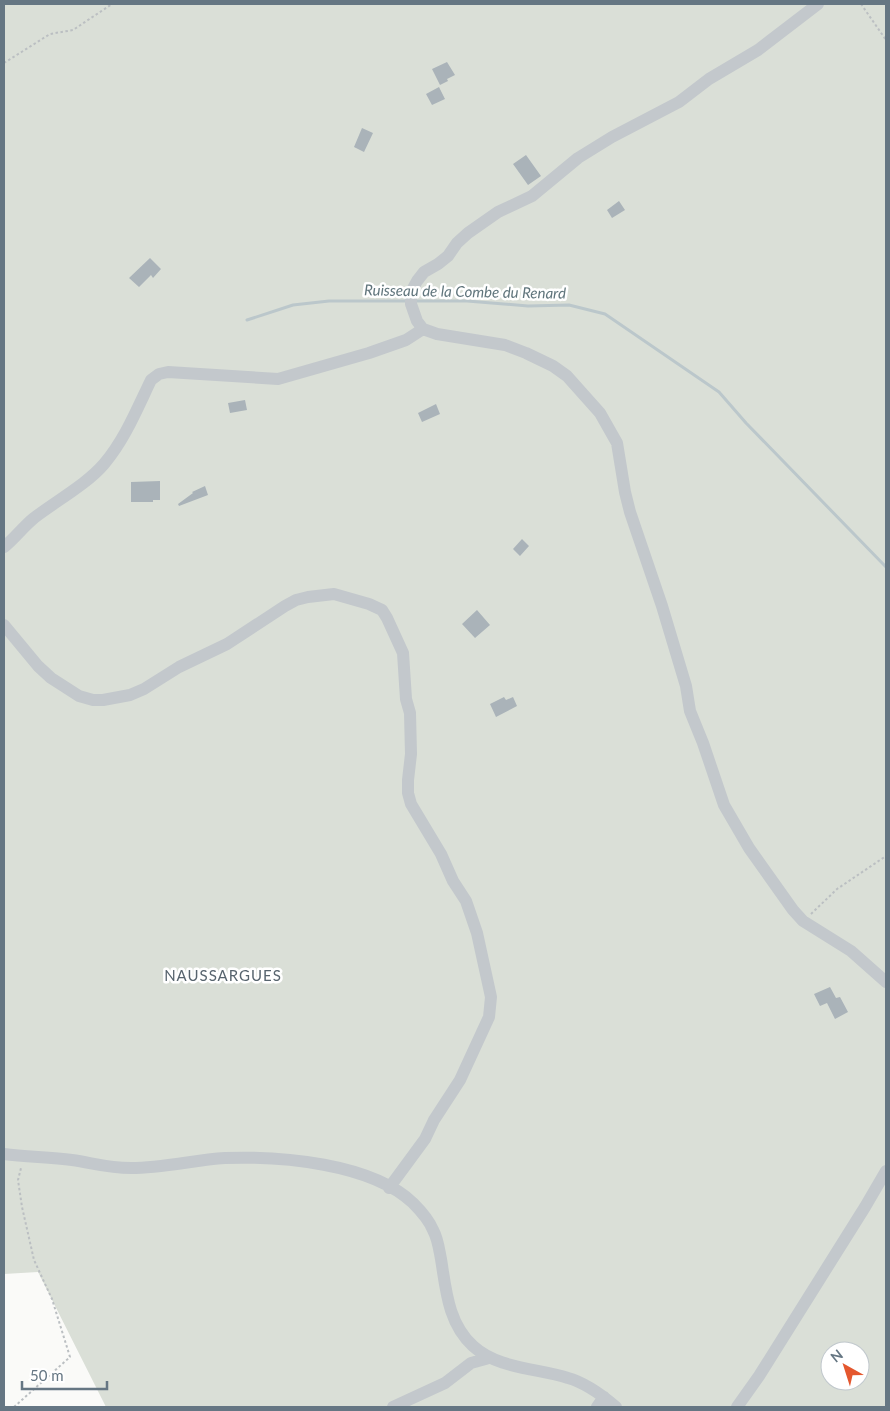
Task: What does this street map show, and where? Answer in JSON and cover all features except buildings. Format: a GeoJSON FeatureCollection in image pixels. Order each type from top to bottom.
{"type":"FeatureCollection","features":[{"type":"Feature","properties":{"kind":"street"},"geometry":{"type":"LineString","coordinates":[[818,4],[758,50],[709,79],[679,102],[612,137],[578,158],[532,196],[498,212],[468,233],[457,243],[448,256],[424,272],[416,281],[411,292],[411,304],[417,321],[423,328],[437,334],[505,345],[553,366],[567,376],[600,413],[616,443],[624,492],[662,606],[686,686],[690,711],[724,806],[749,848],[793,910],[804,921],[851,951],[886,982]]}},
{"type":"Feature","properties":{"kind":"street"},"geometry":{"type":"LineString","coordinates":[[4,547],[34,518],[88,480],[104,464],[118,446],[151,380],[159,374],[168,372],[278,379],[369,354],[406,340],[423,328]]}},
{"type":"Feature","properties":{"kind":"street"},"geometry":{"type":"LineString","coordinates":[[4,625],[50,678],[79,696],[103,700],[130,695],[144,689],[179,667],[227,644],[296,600],[320,594],[334,594],[369,604],[382,610],[396,635],[403,653],[406,699],[410,713],[411,754],[408,793],[411,804],[466,901],[477,933],[491,997],[488,1017],[460,1080],[434,1120],[426,1138],[389,1188]]}},
{"type":"Feature","properties":{"kind":"street"},"geometry":{"type":"LineString","coordinates":[[4,1154],[72,1160],[109,1168],[153,1168],[224,1158],[293,1160],[360,1173],[412,1202],[434,1230],[449,1306],[461,1334],[474,1347],[488,1358],[582,1383],[600,1402],[616,1407]]}},
{"type":"Feature","properties":{"kind":"street"},"geometry":{"type":"LineString","coordinates":[[737,1407],[759,1376],[886,1171]]}},
{"type":"Feature","properties":{"kind":"street"},"geometry":{"type":"LineString","coordinates":[[393,1407],[444,1382],[471,1363],[488,1358]]}},
{"type":"Feature","properties":{"kind":"path"},"geometry":{"type":"LineString","coordinates":[[4,63],[50,34],[73,30],[112,4]]}},
{"type":"Feature","properties":{"kind":"path"},"geometry":{"type":"LineString","coordinates":[[861,4],[886,40]]}},
{"type":"Feature","properties":{"kind":"path"},"geometry":{"type":"LineString","coordinates":[[804,921],[837,889],[886,856]]}},
{"type":"Feature","properties":{"kind":"path"},"geometry":{"type":"LineString","coordinates":[[14,1407],[70,1357],[52,1299],[34,1260],[22,1207],[18,1180],[25,1157]]}},
{"type":"Feature","properties":{"kind":"shaded area"},"geometry":{"type":"Polygon","coordinates":[[[4,4],[886,4],[886,1407],[106,1407],[38,1272],[4,1274],[4,4]]]}},
{"type":"Feature","properties":{"kind":"waterway","name":"Ruisseau de la Combe du Renard"},"geometry":{"type":"LineString","coordinates":[[247,320],[293,305],[329,301],[408,301]]}},
{"type":"Feature","properties":{"kind":"waterway","name":"Ruisseau de la Combe du Renard"},"geometry":{"type":"LineString","coordinates":[[415,301],[467,301],[528,306],[569,305],[605,314],[719,392],[746,423],[886,567]]}},
{"type":"Feature","properties":{"kind":"district","name":"NAUSSARGUES"},"geometry":{"type":"Point","coordinates":[223,976]}}]}
